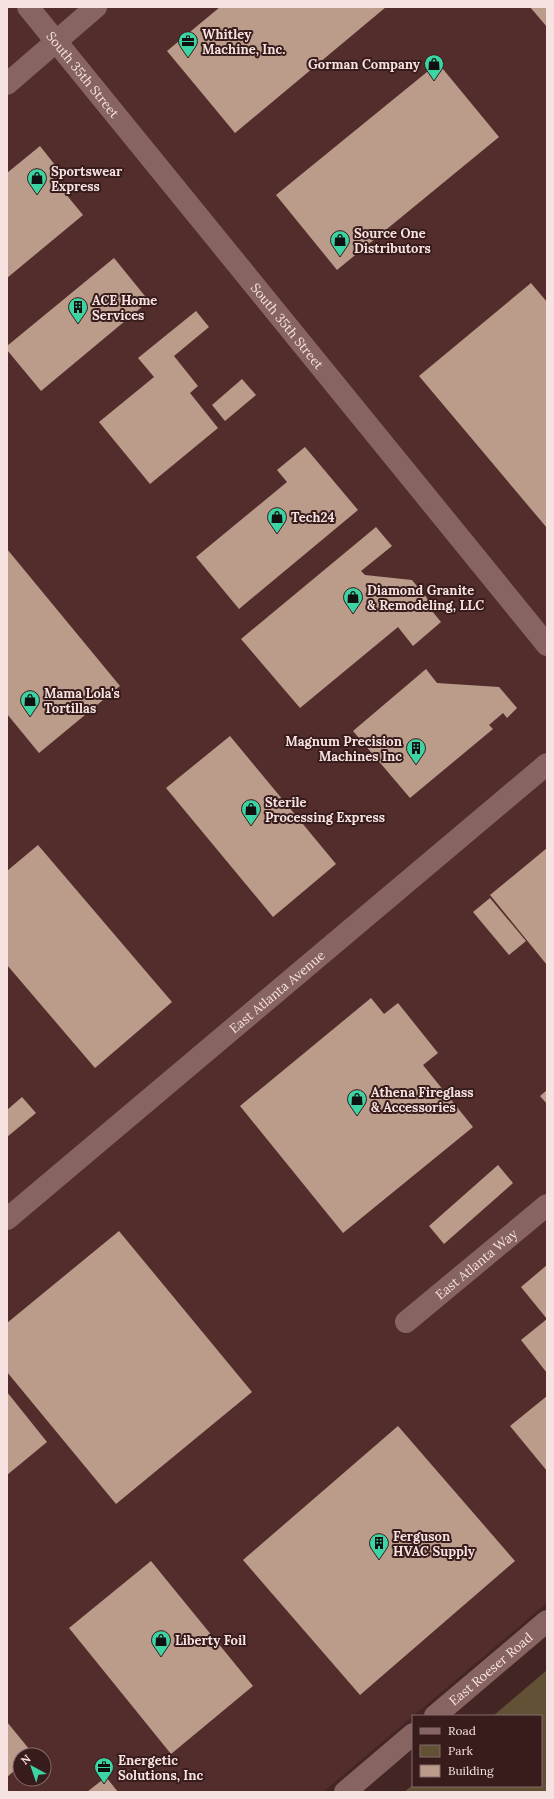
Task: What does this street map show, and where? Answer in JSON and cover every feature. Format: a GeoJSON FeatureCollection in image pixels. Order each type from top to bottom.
{"type":"FeatureCollection","features":[{"type":"Feature","properties":{"kind":"street","name":"South 35th Street"},"geometry":{"type":"LineString","coordinates":[[28,7],[547,645]]}},
{"type":"Feature","properties":{"kind":"street"},"geometry":{"type":"LineString","coordinates":[[7,84],[96,7]]}},
{"type":"Feature","properties":{"kind":"street","name":"East Atlanta Avenue"},"geometry":{"type":"LineString","coordinates":[[7,1220],[547,764]]}},
{"type":"Feature","properties":{"kind":"street","name":"East Atlanta Way"},"geometry":{"type":"LineString","coordinates":[[406,1322],[547,1205]]}},
{"type":"Feature","properties":{"kind":"street","name":"East Roeser Road"},"geometry":{"type":"LineString","coordinates":[[436,1715],[547,1621]]}},
{"type":"Feature","properties":{"kind":"street"},"geometry":{"type":"LineString","coordinates":[[345,1792],[412,1735]]}},
{"type":"Feature","properties":{"kind":"shaded area"},"geometry":{"type":"Polygon","coordinates":[[[7,7],[547,7],[547,1603],[414,1715],[412,1715],[412,1717],[323,1792],[7,1792],[7,7]]]}},
{"type":"Feature","properties":{"kind":"green space"},"geometry":{"type":"Polygon","coordinates":[[[547,1670],[547,1792],[404,1792],[412,1786],[412,1787],[542,1787],[542,1715],[494,1715],[547,1670]]]}},
{"type":"Feature","properties":{"kind":"building"},"geometry":{"type":"Polygon","coordinates":[[[220,7],[386,7],[235,133],[167,51],[220,7]]]}},
{"type":"Feature","properties":{"kind":"building"},"geometry":{"type":"Polygon","coordinates":[[[530,7],[547,7],[547,27],[530,7]]]}},
{"type":"Feature","properties":{"kind":"building"},"geometry":{"type":"Polygon","coordinates":[[[438,63],[499,137],[337,270],[276,195],[438,63]]]}},
{"type":"Feature","properties":{"kind":"building","name":"Sportswear Express"},"geometry":{"type":"Polygon","coordinates":[[[40,146],[59,170],[51,176],[83,215],[7,278],[7,173],[40,146]]]}},
{"type":"Feature","properties":{"kind":"building","name":"ACE Home Services"},"geometry":{"type":"Polygon","coordinates":[[[114,258],[149,301],[41,391],[7,350],[7,346],[114,258]]]}},
{"type":"Feature","properties":{"kind":"building"},"geometry":{"type":"Polygon","coordinates":[[[531,283],[547,302],[547,528],[419,376],[531,283]]]}},
{"type":"Feature","properties":{"kind":"building"},"geometry":{"type":"Polygon","coordinates":[[[196,311],[209,327],[174,356],[198,386],[190,393],[218,428],[150,484],[99,422],[154,377],[138,358],[196,311]]]}},
{"type":"Feature","properties":{"kind":"building"},"geometry":{"type":"Polygon","coordinates":[[[242,379],[256,395],[225,421],[212,405],[242,379]]]}},
{"type":"Feature","properties":{"kind":"building","name":"Tech24"},"geometry":{"type":"Polygon","coordinates":[[[305,447],[358,510],[239,609],[196,557],[287,482],[277,470],[305,447]]]}},
{"type":"Feature","properties":{"kind":"building","name":"Diamond Granite & Remodeling, LLC"},"geometry":{"type":"Polygon","coordinates":[[[376,527],[392,546],[361,571],[365,575],[412,580],[431,603],[428,606],[441,622],[413,646],[398,627],[300,708],[241,639],[376,527]]]}},
{"type":"Feature","properties":{"kind":"building"},"geometry":{"type":"Polygon","coordinates":[[[7,549],[120,686],[39,753],[7,714],[7,549]]]}},
{"type":"Feature","properties":{"kind":"building","name":"Magnum Precision Machines Inc"},"geometry":{"type":"Polygon","coordinates":[[[426,669],[437,683],[499,687],[517,708],[507,718],[503,713],[489,725],[493,729],[410,798],[353,731],[426,669]]]}},
{"type":"Feature","properties":{"kind":"building","name":"Sterile Processing Express"},"geometry":{"type":"Polygon","coordinates":[[[230,736],[336,864],[273,917],[166,788],[230,736]]]}},
{"type":"Feature","properties":{"kind":"building"},"geometry":{"type":"Polygon","coordinates":[[[38,845],[172,1002],[95,1068],[7,965],[7,871],[38,845]]]}},
{"type":"Feature","properties":{"kind":"building"},"geometry":{"type":"Polygon","coordinates":[[[547,848],[547,965],[490,895],[547,848]]]}},
{"type":"Feature","properties":{"kind":"building"},"geometry":{"type":"Polygon","coordinates":[[[490,898],[526,941],[509,955],[473,912],[490,898]]]}},
{"type":"Feature","properties":{"kind":"building","name":"Athena Fireglass & Accessories"},"geometry":{"type":"Polygon","coordinates":[[[371,998],[384,1014],[398,1003],[438,1053],[423,1065],[473,1127],[343,1233],[240,1106],[371,998]]]}},
{"type":"Feature","properties":{"kind":"building"},"geometry":{"type":"Polygon","coordinates":[[[547,1090],[547,1104],[540,1096],[547,1090]]]}},
{"type":"Feature","properties":{"kind":"building"},"geometry":{"type":"Polygon","coordinates":[[[22,1097],[36,1113],[7,1137],[7,1110],[22,1097]]]}},
{"type":"Feature","properties":{"kind":"building"},"geometry":{"type":"Polygon","coordinates":[[[498,1165],[513,1183],[444,1244],[429,1226],[498,1165]]]}},
{"type":"Feature","properties":{"kind":"building"},"geometry":{"type":"Polygon","coordinates":[[[119,1231],[252,1392],[116,1504],[7,1372],[7,1323],[119,1231]]]}},
{"type":"Feature","properties":{"kind":"building"},"geometry":{"type":"Polygon","coordinates":[[[547,1265],[547,1319],[521,1287],[547,1265]]]}},
{"type":"Feature","properties":{"kind":"building"},"geometry":{"type":"Polygon","coordinates":[[[547,1319],[547,1373],[521,1340],[547,1319]]]}},
{"type":"Feature","properties":{"kind":"building"},"geometry":{"type":"Polygon","coordinates":[[[7,1392],[47,1442],[7,1475],[7,1392]]]}},
{"type":"Feature","properties":{"kind":"building"},"geometry":{"type":"Polygon","coordinates":[[[547,1396],[547,1471],[510,1426],[547,1396]]]}},
{"type":"Feature","properties":{"kind":"building","name":"Ferguson HVAC Supply"},"geometry":{"type":"Polygon","coordinates":[[[398,1426],[515,1561],[360,1695],[243,1560],[398,1426]]]}},
{"type":"Feature","properties":{"kind":"building","name":"Liberty Foil"},"geometry":{"type":"Polygon","coordinates":[[[151,1561],[253,1686],[171,1754],[69,1628],[151,1561]]]}},
{"type":"Feature","properties":{"kind":"building"},"geometry":{"type":"Polygon","coordinates":[[[7,1722],[27,1747],[12,1747],[12,1773],[7,1777],[7,1722]]]}},
{"type":"Feature","properties":{"kind":"building","name":"Energetic Solutions, Inc"},"geometry":{"type":"Polygon","coordinates":[[[106,1777],[118,1792],[87,1792],[106,1777]]]}},
{"type":"Feature","properties":{"kind":"place","name":"Whitley Machine, Inc."},"geometry":{"type":"Point","coordinates":[188,58]}},
{"type":"Feature","properties":{"kind":"place","name":"Gorman Company"},"geometry":{"type":"Point","coordinates":[434,81]}},
{"type":"Feature","properties":{"kind":"place","name":"Sportswear Express"},"geometry":{"type":"Point","coordinates":[37,195]}},
{"type":"Feature","properties":{"kind":"place","name":"Source One Distributors"},"geometry":{"type":"Point","coordinates":[340,257]}},
{"type":"Feature","properties":{"kind":"place","name":"ACE Home Services"},"geometry":{"type":"Point","coordinates":[78,324]}},
{"type":"Feature","properties":{"kind":"place","name":"Tech24"},"geometry":{"type":"Point","coordinates":[277,534]}},
{"type":"Feature","properties":{"kind":"place","name":"Diamond Granite & Remodeling, LLC"},"geometry":{"type":"Point","coordinates":[353,614]}},
{"type":"Feature","properties":{"kind":"place","name":"Mama Lola's Tortillas"},"geometry":{"type":"Point","coordinates":[30,717]}},
{"type":"Feature","properties":{"kind":"place","name":"Magnum Precision Machines Inc"},"geometry":{"type":"Point","coordinates":[416,765]}},
{"type":"Feature","properties":{"kind":"place","name":"Sterile Processing Express"},"geometry":{"type":"Point","coordinates":[251,826]}},
{"type":"Feature","properties":{"kind":"place","name":"Athena Fireglass & Accessories"},"geometry":{"type":"Point","coordinates":[357,1116]}},
{"type":"Feature","properties":{"kind":"place","name":"Ferguson HVAC Supply"},"geometry":{"type":"Point","coordinates":[379,1560]}},
{"type":"Feature","properties":{"kind":"place","name":"Liberty Foil"},"geometry":{"type":"Point","coordinates":[161,1657]}},
{"type":"Feature","properties":{"kind":"place","name":"Energetic Solutions, Inc"},"geometry":{"type":"Point","coordinates":[104,1784]}}]}
